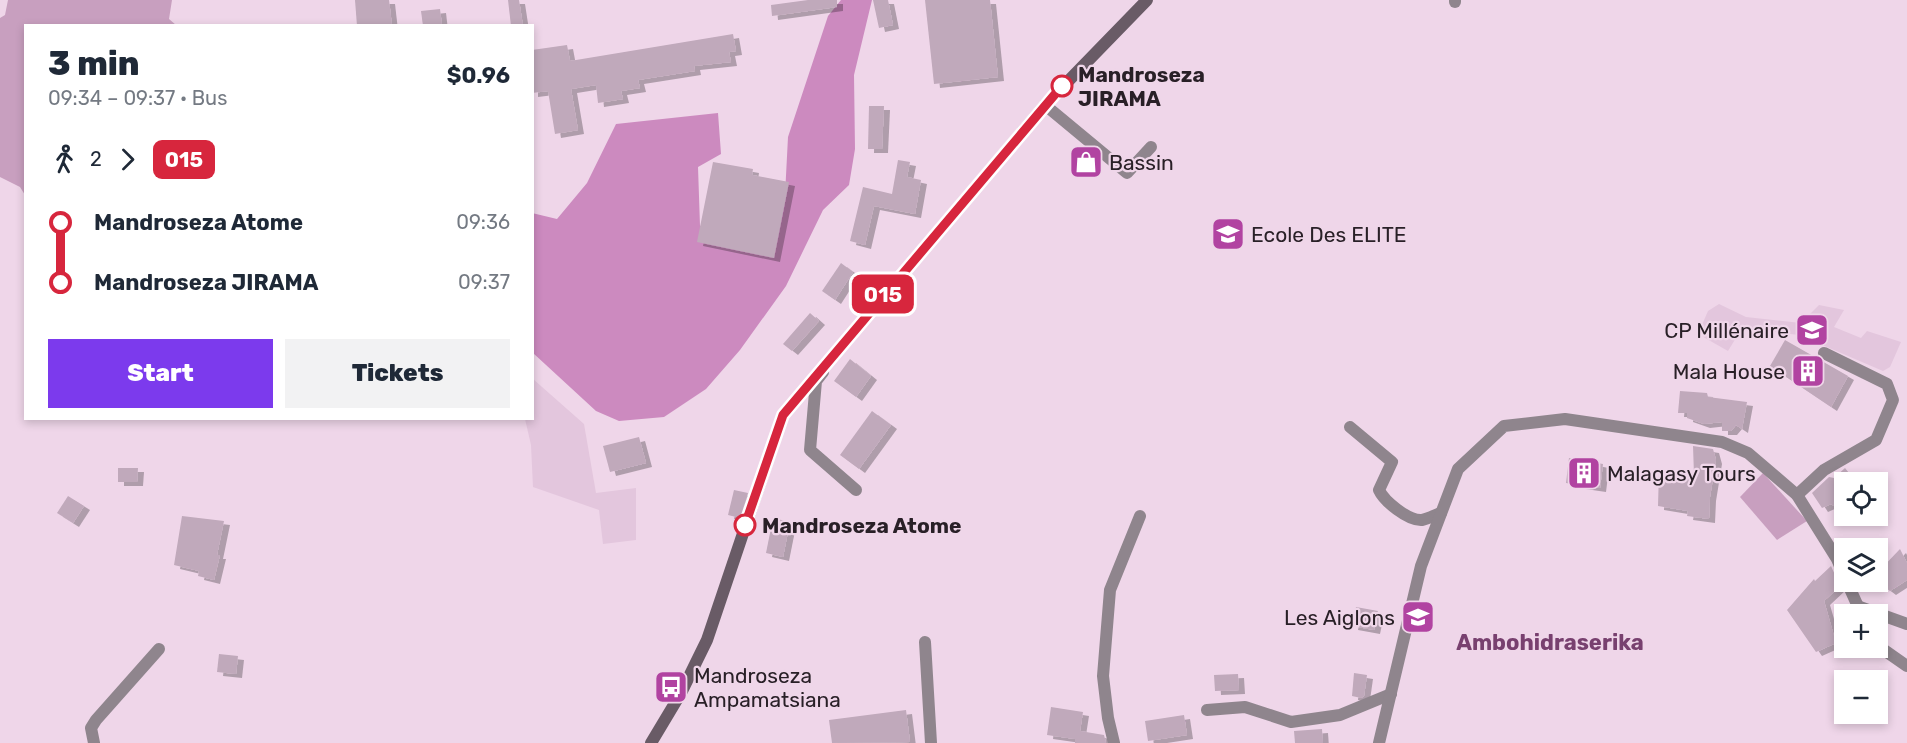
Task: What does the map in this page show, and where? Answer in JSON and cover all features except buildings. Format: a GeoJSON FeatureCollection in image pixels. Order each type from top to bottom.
{"type":"FeatureCollection","features":[{"type":"Feature","properties":{"kind":"main road"},"geometry":{"type":"LineString","coordinates":[[651,743],[681,693],[707,640],[783,415],[1045,105],[1147,0]]}},
{"type":"Feature","properties":{"kind":"street"},"geometry":{"type":"LineString","coordinates":[[1045,105],[1127,173],[1151,147]]}},
{"type":"Feature","properties":{"kind":"street"},"geometry":{"type":"LineString","coordinates":[[856,490],[810,450],[816,381],[861,320]]}},
{"type":"Feature","properties":{"kind":"street"},"geometry":{"type":"LineString","coordinates":[[1797,495],[1824,470],[1876,441],[1893,400],[1887,384],[1824,353]]}},
{"type":"Feature","properties":{"kind":"street"},"geometry":{"type":"LineString","coordinates":[[1379,743],[1421,566],[1458,469],[1504,426],[1565,419],[1722,442],[1748,453],[1797,495],[1834,554]]}},
{"type":"Feature","properties":{"kind":"street"},"geometry":{"type":"LineString","coordinates":[[1350,427],[1392,462],[1379,490],[1392,507],[1422,520],[1441,513]]}},
{"type":"Feature","properties":{"kind":"street"},"geometry":{"type":"LineString","coordinates":[[1114,743],[1103,676],[1110,590],[1140,516]]}},
{"type":"Feature","properties":{"kind":"street"},"geometry":{"type":"LineString","coordinates":[[1888,618],[1907,624]]}},
{"type":"Feature","properties":{"kind":"street"},"geometry":{"type":"LineString","coordinates":[[925,642],[931,743]]}},
{"type":"Feature","properties":{"kind":"street"},"geometry":{"type":"LineString","coordinates":[[94,743],[91,729],[96,720],[159,649]]}},
{"type":"Feature","properties":{"kind":"street"},"geometry":{"type":"LineString","coordinates":[[1888,653],[1907,666]]}},
{"type":"Feature","properties":{"kind":"street"},"geometry":{"type":"LineString","coordinates":[[1207,710],[1245,707],[1290,722],[1340,716],[1391,694]]}},
{"type":"Feature","properties":{"kind":"shaded area"},"geometry":{"type":"Polygon","coordinates":[[[8,0],[172,0],[169,19],[175,24],[24,24],[24,193],[20,187],[0,177],[0,18],[5,15],[8,0]]]}},
{"type":"Feature","properties":{"kind":"shaded area"},"geometry":{"type":"Polygon","coordinates":[[[841,0],[872,0],[854,75],[855,149],[849,185],[823,210],[786,286],[740,350],[706,389],[664,417],[619,421],[596,411],[534,354],[534,213],[557,219],[587,183],[616,124],[718,113],[721,154],[698,167],[700,226],[785,195],[788,137],[828,16],[841,0]]]}},
{"type":"Feature","properties":{"kind":"shaded area"},"geometry":{"type":"Polygon","coordinates":[[[1719,304],[1746,317],[1801,323],[1819,305],[1844,310],[1834,327],[1861,338],[1867,331],[1901,342],[1890,367],[1883,371],[1799,335],[1742,328],[1728,351],[1698,334],[1708,311],[1719,304]]]}},
{"type":"Feature","properties":{"kind":"shaded area"},"geometry":{"type":"Polygon","coordinates":[[[534,380],[584,424],[596,493],[636,488],[636,540],[603,544],[599,510],[533,487],[531,445],[525,420],[534,420],[534,380]]]}},
{"type":"Feature","properties":{"kind":"shaded area"},"geometry":{"type":"Polygon","coordinates":[[[1763,473],[1807,521],[1777,540],[1740,497],[1763,473]]]}},
{"type":"Feature","properties":{"kind":"bus line","name":"015"},"geometry":{"type":"LineString","coordinates":[[745,525],[783,415],[861,320],[1062,86]]}},
{"type":"Feature","properties":{"kind":"place","name":"Mandroseza JIRAMA"},"geometry":{"type":"Point","coordinates":[1062,86]}},
{"type":"Feature","properties":{"kind":"place","name":"Bassin"},"geometry":{"type":"Point","coordinates":[1086,162]}},
{"type":"Feature","properties":{"kind":"place","name":"Ecole Des ELITE"},"geometry":{"type":"Point","coordinates":[1228,234]}},
{"type":"Feature","properties":{"kind":"place","name":"CP Millénaire"},"geometry":{"type":"Point","coordinates":[1812,330]}},
{"type":"Feature","properties":{"kind":"place","name":"Mala House"},"geometry":{"type":"Point","coordinates":[1808,371]}},
{"type":"Feature","properties":{"kind":"place","name":"Malagasy Tours"},"geometry":{"type":"Point","coordinates":[1584,473]}},
{"type":"Feature","properties":{"kind":"place","name":"Mandroseza Atome"},"geometry":{"type":"Point","coordinates":[745,525]}},
{"type":"Feature","properties":{"kind":"place","name":"Les Aiglons"},"geometry":{"type":"Point","coordinates":[1418,617]}},
{"type":"Feature","properties":{"kind":"place","name":"Mandroseza Ampamatsiana"},"geometry":{"type":"Point","coordinates":[671,687]}},
{"type":"Feature","properties":{"kind":"district","name":"Ambohidraserika"},"geometry":{"type":"Point","coordinates":[1550,642]}}]}
